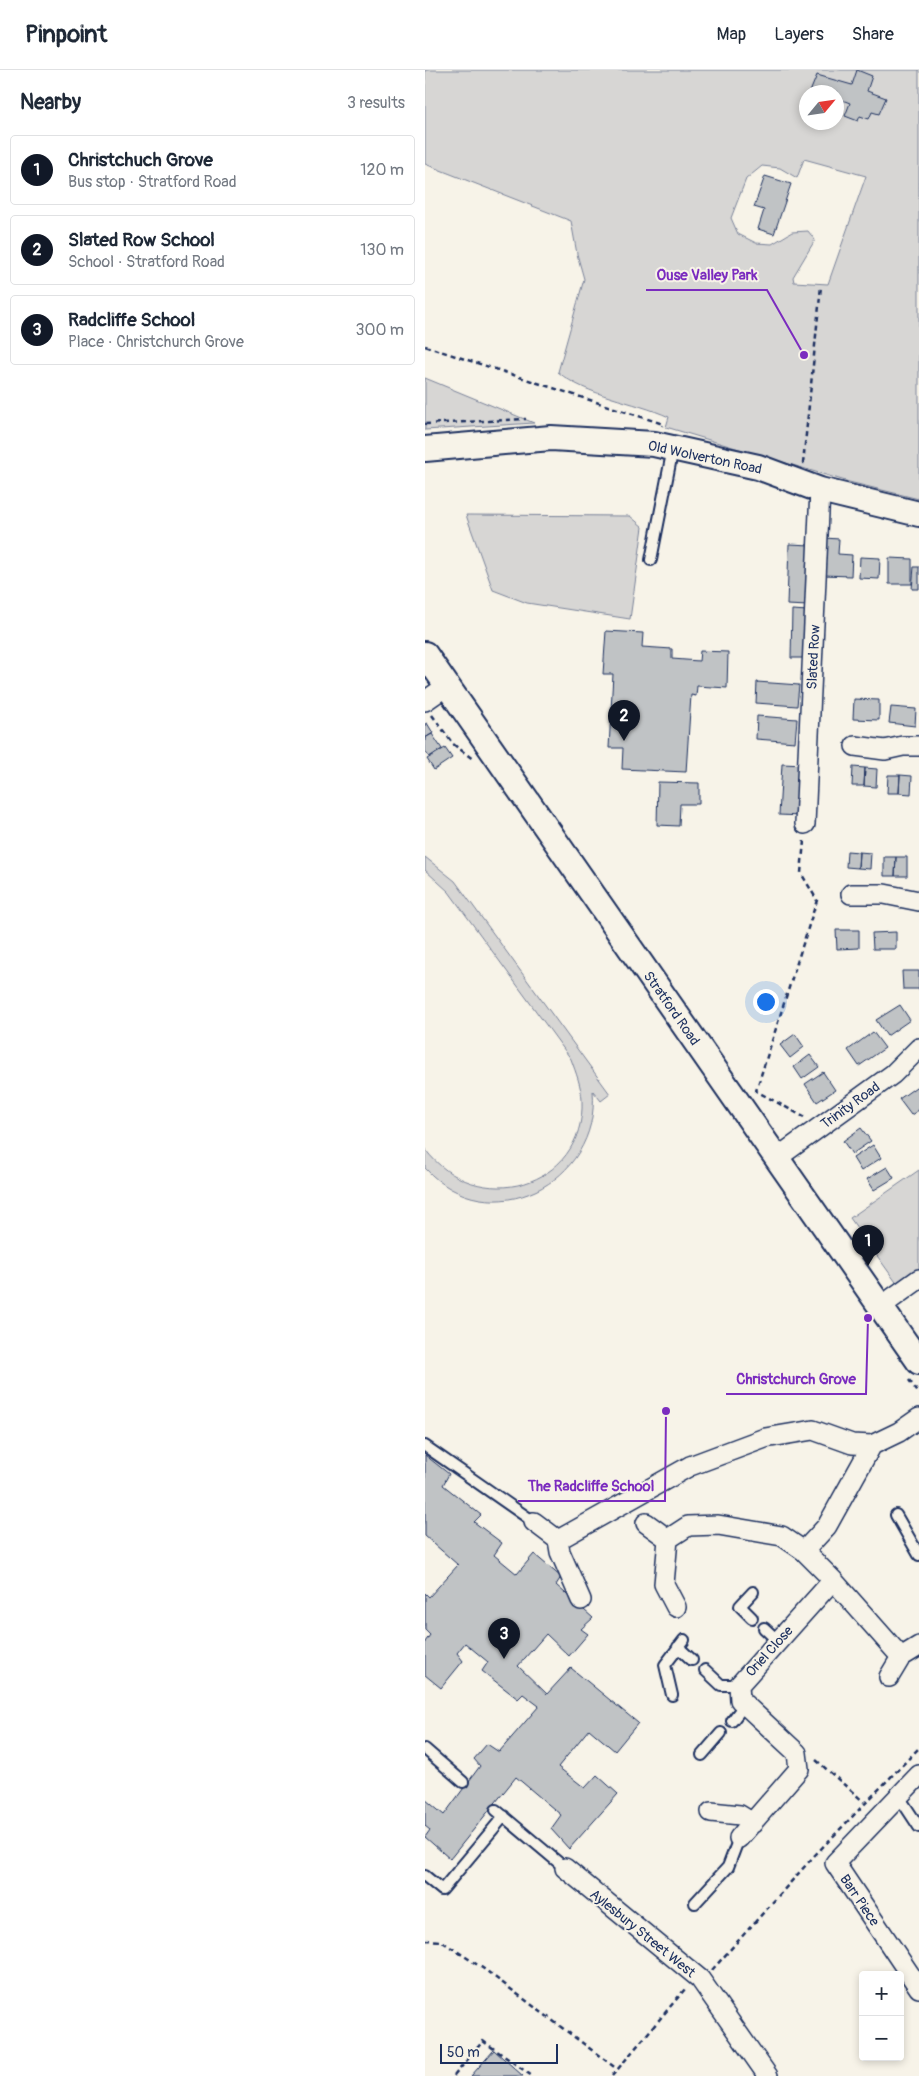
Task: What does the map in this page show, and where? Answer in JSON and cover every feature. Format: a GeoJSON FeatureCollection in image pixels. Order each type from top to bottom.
{"type":"FeatureCollection","features":[{"type":"Feature","properties":{"kind":"street","name":"Old Wolverton Road"},"geometry":{"type":"LineString","coordinates":[[425,448],[551,438],[664,446],[758,467],[811,486],[919,514]]}},
{"type":"Feature","properties":{"kind":"street","name":"Slated Row"},"geometry":{"type":"LineString","coordinates":[[805,824],[811,486]]}},
{"type":"Feature","properties":{"kind":"street","name":"Stratford Road"},"geometry":{"type":"LineString","coordinates":[[425,654],[919,1362]]}},
{"type":"Feature","properties":{"kind":"street"},"geometry":{"type":"LineString","coordinates":[[425,700],[447,685]]}},
{"type":"Feature","properties":{"kind":"street"},"geometry":{"type":"LineString","coordinates":[[855,746],[885,750],[903,746],[919,746]]}},
{"type":"Feature","properties":{"kind":"street"},"geometry":{"type":"LineString","coordinates":[[851,894],[884,894],[919,901]]}},
{"type":"Feature","properties":{"kind":"street","name":"Trinity Road"},"geometry":{"type":"LineString","coordinates":[[777,1158],[893,1074],[919,1048]]}},
{"type":"Feature","properties":{"kind":"street"},"geometry":{"type":"LineString","coordinates":[[880,1307],[919,1280]]}},
{"type":"Feature","properties":{"kind":"street"},"geometry":{"type":"LineString","coordinates":[[558,1540],[690,1466],[765,1438],[813,1430],[851,1444],[872,1445],[899,1432],[919,1418]]}},
{"type":"Feature","properties":{"kind":"street"},"geometry":{"type":"LineString","coordinates":[[804,1551],[827,1526],[872,1445]]}},
{"type":"Feature","properties":{"kind":"street"},"geometry":{"type":"LineString","coordinates":[[534,1522],[558,1540],[560,1552],[581,1600]]}},
{"type":"Feature","properties":{"kind":"street"},"geometry":{"type":"LineString","coordinates":[[646,1523],[667,1539]]}},
{"type":"Feature","properties":{"kind":"street"},"geometry":{"type":"LineString","coordinates":[[667,1539],[688,1526],[718,1524],[782,1536],[804,1551],[833,1580],[901,1658]]}},
{"type":"Feature","properties":{"kind":"street"},"geometry":{"type":"LineString","coordinates":[[667,1539],[664,1584],[677,1607]]}},
{"type":"Feature","properties":{"kind":"street","name":"Oriel Close"},"geometry":{"type":"LineString","coordinates":[[797,1753],[740,1700],[739,1685],[833,1580]]}},
{"type":"Feature","properties":{"kind":"street"},"geometry":{"type":"LineString","coordinates":[[889,1677],[901,1658],[919,1646]]}},
{"type":"Feature","properties":{"kind":"street"},"geometry":{"type":"LineString","coordinates":[[739,1838],[799,1769],[797,1753]]}},
{"type":"Feature","properties":{"kind":"street","name":"Barr Piece"},"geometry":{"type":"LineString","coordinates":[[919,1775],[835,1863],[919,1988]]}},
{"type":"Feature","properties":{"kind":"street"},"geometry":{"type":"LineString","coordinates":[[711,1812],[740,1815],[753,1823]]}},
{"type":"Feature","properties":{"kind":"street","name":"Aylesbury Street West"},"geometry":{"type":"LineString","coordinates":[[565,1868],[700,1979],[767,2076]]}},
{"type":"Feature","properties":{"kind":"lane"},"geometry":{"type":"LineString","coordinates":[[651,560],[664,446]]}},
{"type":"Feature","properties":{"kind":"lane"},"geometry":{"type":"LineString","coordinates":[[425,1446],[534,1522]]}},
{"type":"Feature","properties":{"kind":"lane"},"geometry":{"type":"LineString","coordinates":[[897,1515],[919,1555]]}},
{"type":"Feature","properties":{"kind":"lane"},"geometry":{"type":"LineString","coordinates":[[752,1618],[740,1606],[753,1592]]}},
{"type":"Feature","properties":{"kind":"lane"},"geometry":{"type":"LineString","coordinates":[[764,1628],[779,1641]]}},
{"type":"Feature","properties":{"kind":"lane"},"geometry":{"type":"LineString","coordinates":[[672,1695],[665,1665],[681,1644],[691,1660]]}},
{"type":"Feature","properties":{"kind":"lane"},"geometry":{"type":"LineString","coordinates":[[705,1670],[721,1685],[739,1685]]}},
{"type":"Feature","properties":{"kind":"lane"},"geometry":{"type":"LineString","coordinates":[[732,1721],[745,1704]]}},
{"type":"Feature","properties":{"kind":"lane"},"geometry":{"type":"LineString","coordinates":[[702,1755],[721,1733]]}},
{"type":"Feature","properties":{"kind":"lane"},"geometry":{"type":"LineString","coordinates":[[425,1749],[463,1782]]}},
{"type":"Feature","properties":{"kind":"lane"},"geometry":{"type":"LineString","coordinates":[[898,1795],[919,1827]]}},
{"type":"Feature","properties":{"kind":"lane"},"geometry":{"type":"LineString","coordinates":[[425,1876],[442,1890],[500,1813],[565,1868]]}},
{"type":"Feature","properties":{"kind":"lane"},"geometry":{"type":"LineString","coordinates":[[695,1903],[728,1867],[739,1838]]}},
{"type":"Feature","properties":{"kind":"path"},"geometry":{"type":"LineString","coordinates":[[811,486],[821,286]]}},
{"type":"Feature","properties":{"kind":"path"},"geometry":{"type":"LineString","coordinates":[[425,346],[663,424],[664,446]]}},
{"type":"Feature","properties":{"kind":"path"},"geometry":{"type":"LineString","coordinates":[[805,824],[801,873],[817,900],[756,1091],[821,1126]]}},
{"type":"Feature","properties":{"kind":"path"},"geometry":{"type":"LineString","coordinates":[[612,2076],[688,1985],[712,1970],[865,1802],[919,1748]]}},
{"type":"Feature","properties":{"kind":"path"},"geometry":{"type":"LineString","coordinates":[[797,1753],[807,1753],[865,1802]]}},
{"type":"Feature","properties":{"kind":"path"},"geometry":{"type":"LineString","coordinates":[[425,1940],[441,1941],[484,1969],[617,2069]]}},
{"type":"Feature","properties":{"kind":"path"},"geometry":{"type":"LineString","coordinates":[[453,2076],[483,2041],[532,2076]]}},
{"type":"Feature","properties":{"kind":"shaded area"},"geometry":{"type":"Polygon","coordinates":[[[425,70],[919,70],[919,499],[849,482],[666,427],[669,417],[596,393],[569,380],[558,372],[584,279],[571,221],[425,164],[425,70]],[[804,159],[797,178],[780,168],[762,166],[746,179],[731,218],[738,234],[756,243],[772,244],[792,232],[808,231],[815,240],[793,277],[794,282],[828,284],[866,176],[804,159]]]}},
{"type":"Feature","properties":{"kind":"shaded area"},"geometry":{"type":"Polygon","coordinates":[[[425,378],[534,423],[425,430],[425,378]]]}},
{"type":"Feature","properties":{"kind":"shaded area"},"geometry":{"type":"Polygon","coordinates":[[[466,515],[630,516],[643,527],[630,619],[527,603],[493,590],[466,515]]]}},
{"type":"Feature","properties":{"kind":"shaded area"},"geometry":{"type":"Polygon","coordinates":[[[425,857],[455,881],[610,1094],[601,1101],[593,1091],[591,1124],[579,1152],[560,1175],[536,1191],[508,1199],[479,1199],[451,1189],[425,1168],[425,1149],[447,1170],[472,1183],[498,1187],[524,1183],[548,1172],[566,1154],[578,1130],[582,1100],[571,1059],[449,892],[425,870],[425,857]]]}},
{"type":"Feature","properties":{"kind":"shaded area"},"geometry":{"type":"Polygon","coordinates":[[[919,1170],[919,1269],[898,1285],[850,1218],[919,1170]]]}},
{"type":"Feature","properties":{"kind":"building"},"geometry":{"type":"Polygon","coordinates":[[[857,70],[872,76],[867,91],[886,98],[879,114],[872,112],[869,119],[860,116],[858,121],[845,116],[850,103],[844,101],[844,85],[813,85],[817,75],[852,85],[857,70]]]}},
{"type":"Feature","properties":{"kind":"building"},"geometry":{"type":"Polygon","coordinates":[[[765,176],[791,184],[774,234],[758,229],[764,210],[754,207],[765,176]]]}},
{"type":"Feature","properties":{"kind":"building"},"geometry":{"type":"Polygon","coordinates":[[[825,538],[839,539],[838,554],[852,555],[851,576],[824,575],[825,538]]]}},
{"type":"Feature","properties":{"kind":"building"},"geometry":{"type":"Polygon","coordinates":[[[789,544],[811,545],[808,606],[787,605],[789,544]]]}},
{"type":"Feature","properties":{"kind":"building"},"geometry":{"type":"Polygon","coordinates":[[[860,557],[880,558],[879,579],[859,578],[860,557]]]}},
{"type":"Feature","properties":{"kind":"building"},"geometry":{"type":"Polygon","coordinates":[[[889,558],[912,559],[912,584],[889,584],[889,558]]]}},
{"type":"Feature","properties":{"kind":"building"},"geometry":{"type":"Polygon","coordinates":[[[914,567],[919,567],[919,589],[912,589],[914,567]]]}},
{"type":"Feature","properties":{"kind":"building"},"geometry":{"type":"Polygon","coordinates":[[[792,610],[808,611],[807,658],[791,658],[792,610]]]}},
{"type":"Feature","properties":{"kind":"building"},"geometry":{"type":"Polygon","coordinates":[[[606,631],[643,633],[642,647],[672,649],[672,659],[699,661],[700,651],[728,652],[727,688],[697,686],[696,696],[691,695],[686,772],[622,769],[623,748],[609,748],[613,674],[603,674],[606,631]]]}},
{"type":"Feature","properties":{"kind":"building"},"geometry":{"type":"Polygon","coordinates":[[[757,682],[799,685],[797,706],[756,703],[757,682]]]}},
{"type":"Feature","properties":{"kind":"building"},"geometry":{"type":"Polygon","coordinates":[[[854,699],[879,700],[879,720],[853,719],[854,699]]]}},
{"type":"Feature","properties":{"kind":"building"},"geometry":{"type":"Polygon","coordinates":[[[891,707],[916,709],[915,726],[889,723],[891,707]]]}},
{"type":"Feature","properties":{"kind":"building"},"geometry":{"type":"Polygon","coordinates":[[[757,716],[797,719],[795,742],[756,739],[757,716]]]}},
{"type":"Feature","properties":{"kind":"building"},"geometry":{"type":"Polygon","coordinates":[[[427,723],[433,733],[425,738],[425,724],[427,723]]]}},
{"type":"Feature","properties":{"kind":"building"},"geometry":{"type":"Polygon","coordinates":[[[432,734],[442,749],[429,757],[425,751],[425,738],[432,734]]]}},
{"type":"Feature","properties":{"kind":"building"},"geometry":{"type":"Polygon","coordinates":[[[445,748],[452,758],[434,770],[427,759],[445,748]]]}},
{"type":"Feature","properties":{"kind":"building"},"geometry":{"type":"Polygon","coordinates":[[[782,764],[804,765],[801,816],[779,815],[782,764]]]}},
{"type":"Feature","properties":{"kind":"building"},"geometry":{"type":"Polygon","coordinates":[[[853,767],[865,768],[864,786],[852,786],[853,767]]]}},
{"type":"Feature","properties":{"kind":"building"},"geometry":{"type":"Polygon","coordinates":[[[865,768],[877,769],[876,787],[864,786],[865,768]]]}},
{"type":"Feature","properties":{"kind":"building"},"geometry":{"type":"Polygon","coordinates":[[[888,775],[900,775],[899,793],[887,793],[888,775]]]}},
{"type":"Feature","properties":{"kind":"building"},"geometry":{"type":"Polygon","coordinates":[[[900,775],[912,776],[911,794],[899,793],[900,775]]]}},
{"type":"Feature","properties":{"kind":"building"},"geometry":{"type":"Polygon","coordinates":[[[658,782],[699,783],[699,804],[680,804],[679,826],[657,825],[658,782]]]}},
{"type":"Feature","properties":{"kind":"building"},"geometry":{"type":"Polygon","coordinates":[[[847,851],[859,852],[858,868],[846,867],[847,851]]]}},
{"type":"Feature","properties":{"kind":"building"},"geometry":{"type":"Polygon","coordinates":[[[859,852],[871,853],[870,869],[858,868],[859,852]]]}},
{"type":"Feature","properties":{"kind":"building"},"geometry":{"type":"Polygon","coordinates":[[[884,857],[896,857],[895,876],[884,876],[884,857]]]}},
{"type":"Feature","properties":{"kind":"building"},"geometry":{"type":"Polygon","coordinates":[[[896,857],[907,857],[907,876],[895,876],[896,857]]]}},
{"type":"Feature","properties":{"kind":"building"},"geometry":{"type":"Polygon","coordinates":[[[836,930],[859,930],[859,948],[837,949],[836,930]]]}},
{"type":"Feature","properties":{"kind":"building"},"geometry":{"type":"Polygon","coordinates":[[[896,932],[896,949],[873,949],[872,933],[896,932]]]}},
{"type":"Feature","properties":{"kind":"building"},"geometry":{"type":"Polygon","coordinates":[[[902,971],[919,971],[919,989],[903,989],[902,971]]]}},
{"type":"Feature","properties":{"kind":"building"},"geometry":{"type":"Polygon","coordinates":[[[900,1005],[910,1020],[887,1036],[876,1020],[900,1005]]]}},
{"type":"Feature","properties":{"kind":"building"},"geometry":{"type":"Polygon","coordinates":[[[873,1032],[885,1048],[859,1066],[848,1050],[873,1032]]]}},
{"type":"Feature","properties":{"kind":"building"},"geometry":{"type":"Polygon","coordinates":[[[795,1034],[804,1047],[790,1058],[780,1045],[795,1034]]]}},
{"type":"Feature","properties":{"kind":"building"},"geometry":{"type":"Polygon","coordinates":[[[810,1055],[819,1067],[802,1079],[794,1067],[810,1055]]]}},
{"type":"Feature","properties":{"kind":"building"},"geometry":{"type":"Polygon","coordinates":[[[823,1072],[835,1090],[817,1102],[805,1084],[823,1072]]]}},
{"type":"Feature","properties":{"kind":"building"},"geometry":{"type":"Polygon","coordinates":[[[919,1085],[919,1110],[911,1115],[899,1099],[919,1085]]]}},
{"type":"Feature","properties":{"kind":"building"},"geometry":{"type":"Polygon","coordinates":[[[861,1128],[871,1141],[852,1154],[843,1141],[861,1128]]]}},
{"type":"Feature","properties":{"kind":"building"},"geometry":{"type":"Polygon","coordinates":[[[873,1145],[881,1158],[861,1171],[853,1158],[873,1145]]]}},
{"type":"Feature","properties":{"kind":"building"},"geometry":{"type":"Polygon","coordinates":[[[887,1167],[894,1178],[874,1190],[867,1179],[887,1167]]]}},
{"type":"Feature","properties":{"kind":"building"},"geometry":{"type":"Polygon","coordinates":[[[425,1455],[449,1474],[443,1485],[481,1515],[474,1522],[502,1543],[494,1555],[517,1574],[534,1554],[561,1577],[556,1585],[593,1618],[581,1629],[588,1634],[569,1656],[546,1634],[518,1666],[547,1694],[571,1668],[638,1723],[615,1751],[589,1729],[558,1767],[585,1788],[597,1775],[618,1794],[569,1849],[551,1829],[561,1815],[516,1777],[450,1859],[425,1837],[430,1830],[425,1826],[425,1799],[444,1815],[480,1766],[474,1759],[487,1744],[499,1752],[539,1706],[523,1694],[518,1699],[482,1671],[488,1662],[465,1643],[457,1653],[463,1661],[441,1688],[425,1675],[425,1642],[430,1635],[425,1630],[425,1593],[429,1597],[458,1565],[425,1536],[425,1455]]]}},
{"type":"Feature","properties":{"kind":"building"},"geometry":{"type":"Polygon","coordinates":[[[494,2050],[523,2076],[471,2076],[494,2050]]]}},
{"type":"Feature","properties":{"kind":"place","name":"Ouse Valley Park"},"geometry":{"type":"Point","coordinates":[804,355]}},
{"type":"Feature","properties":{"kind":"place","name":"Slated Row School"},"geometry":{"type":"Point","coordinates":[624,741]}},
{"type":"Feature","properties":{"kind":"place","name":"Christchuch Grove"},"geometry":{"type":"Point","coordinates":[868,1266]}},
{"type":"Feature","properties":{"kind":"place","name":"Christchurch Grove"},"geometry":{"type":"Point","coordinates":[868,1318]}},
{"type":"Feature","properties":{"kind":"place","name":"The Radcliffe School"},"geometry":{"type":"Point","coordinates":[666,1411]}},
{"type":"Feature","properties":{"kind":"place","name":"Radcliffe School"},"geometry":{"type":"Point","coordinates":[504,1659]}}]}
